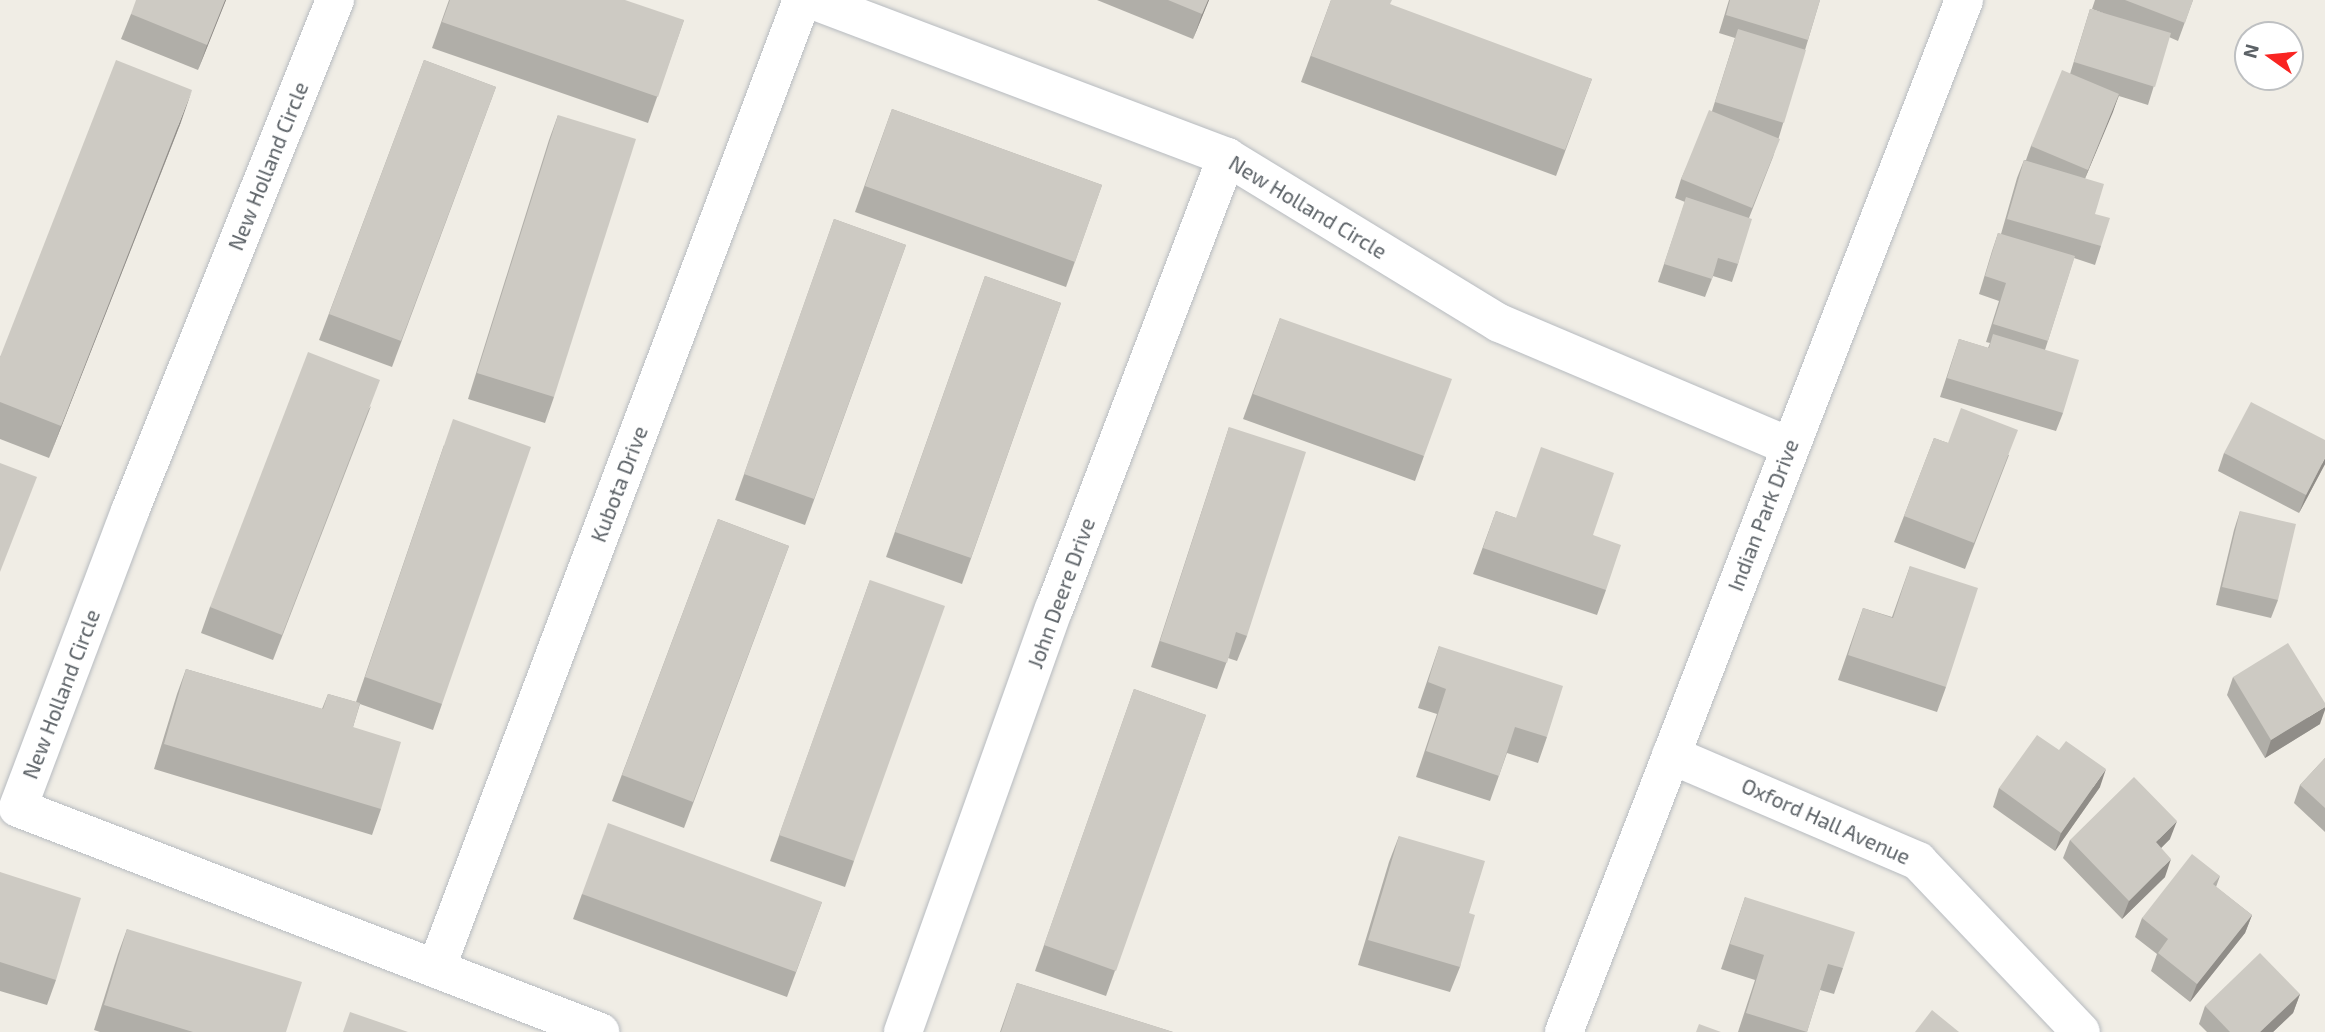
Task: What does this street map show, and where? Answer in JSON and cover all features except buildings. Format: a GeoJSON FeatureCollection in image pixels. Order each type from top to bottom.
{"type":"FeatureCollection","features":[{"type":"Feature","properties":{"kind":"street","name":"New Holland Circle"},"geometry":{"type":"LineString","coordinates":[[335,0],[130,511],[18,808],[600,1032]]}},
{"type":"Feature","properties":{"kind":"street","name":"Kubota Drive"},"geometry":{"type":"LineString","coordinates":[[436,969],[802,0]]}},
{"type":"Feature","properties":{"kind":"street","name":"New Holland Circle"},"geometry":{"type":"LineString","coordinates":[[812,0],[1227,157],[1499,323],[1789,446]]}},
{"type":"Feature","properties":{"kind":"street","name":"Indian Park Drive"},"geometry":{"type":"LineString","coordinates":[[1564,1032],[1964,0]]}},
{"type":"Feature","properties":{"kind":"street","name":"John Deere Drive"},"geometry":{"type":"LineString","coordinates":[[903,1032],[1054,609],[1227,157]]}},
{"type":"Feature","properties":{"kind":"street","name":"Oxford Hall Avenue"},"geometry":{"type":"LineString","coordinates":[[1671,755],[1918,861],[2081,1032]]}}]}
